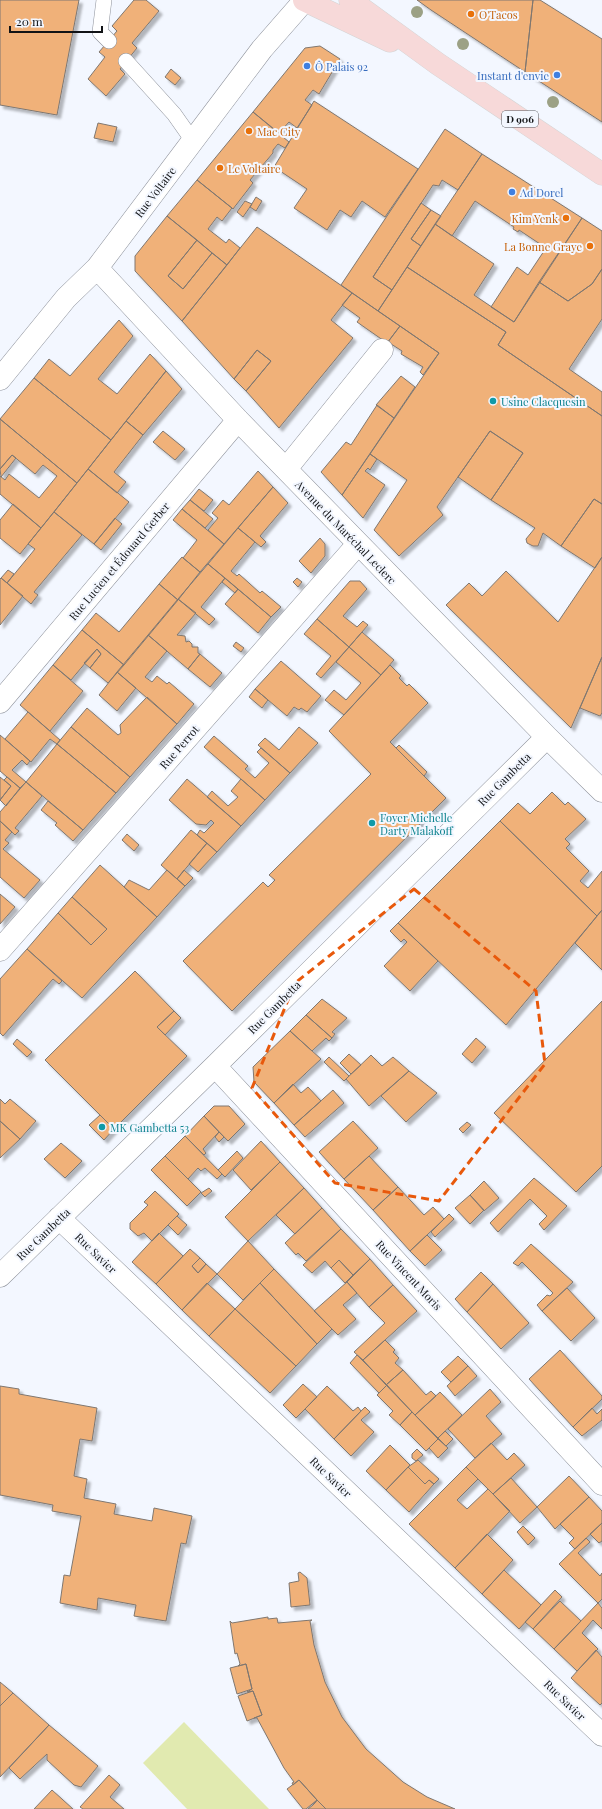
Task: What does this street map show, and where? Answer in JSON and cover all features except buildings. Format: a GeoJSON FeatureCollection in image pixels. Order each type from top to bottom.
{"type":"FeatureCollection","features":[{"type":"Feature","properties":{"kind":"main road","name":"D 906"},"geometry":{"type":"LineString","coordinates":[[304,0],[438,64]]}},
{"type":"Feature","properties":{"kind":"main road","name":"D 906"},"geometry":{"type":"LineString","coordinates":[[350,0],[438,64],[602,174]]}},
{"type":"Feature","properties":{"kind":"street","name":"Rue Voltaire"},"geometry":{"type":"LineString","coordinates":[[0,379],[66,298],[97,268],[262,49],[304,0]]}},
{"type":"Feature","properties":{"kind":"street","name":"Avenue du Maréchal Leclerc"},"geometry":{"type":"LineString","coordinates":[[97,268],[238,420],[547,737],[602,791]]}},
{"type":"Feature","properties":{"kind":"street"},"geometry":{"type":"LineString","coordinates":[[286,469],[382,350]]}},
{"type":"Feature","properties":{"kind":"street","name":"Rue Lucien et Édouard Gerber"},"geometry":{"type":"LineString","coordinates":[[0,702],[238,420]]}},
{"type":"Feature","properties":{"kind":"street","name":"Rue Perrot"},"geometry":{"type":"LineString","coordinates":[[0,950],[358,544]]}},
{"type":"Feature","properties":{"kind":"street","name":"Rue Gambetta"},"geometry":{"type":"LineString","coordinates":[[0,1276],[215,1066],[547,737]]}},
{"type":"Feature","properties":{"kind":"street","name":"Rue Vincent Moris"},"geometry":{"type":"LineString","coordinates":[[215,1066],[602,1484]]}},
{"type":"Feature","properties":{"kind":"street","name":"Rue Savier"},"geometry":{"type":"LineString","coordinates":[[59,1218],[602,1735]]}},
{"type":"Feature","properties":{"kind":"lane"},"geometry":{"type":"LineString","coordinates":[[104,0],[100,32],[109,41]]}},
{"type":"Feature","properties":{"kind":"lane"},"geometry":{"type":"LineString","coordinates":[[126,61],[174,114],[193,141]]}},
{"type":"Feature","properties":{"kind":"highlighted area"},"geometry":{"type":"Polygon","coordinates":[[[414,889],[536,991],[545,1064],[439,1201],[335,1183],[252,1088],[295,983],[414,889]]]}},
{"type":"Feature","properties":{"kind":"green space"},"geometry":{"type":"Polygon","coordinates":[[[184,1722],[269,1809],[187,1809],[143,1763],[184,1722]]]}},
{"type":"Feature","properties":{"kind":"place","name":"O'Tacos"},"geometry":{"type":"Point","coordinates":[471,14]}},
{"type":"Feature","properties":{"kind":"place","name":"Ô Palais 92"},"geometry":{"type":"Point","coordinates":[307,66]}},
{"type":"Feature","properties":{"kind":"place","name":"Instant d'envie"},"geometry":{"type":"Point","coordinates":[557,75]}},
{"type":"Feature","properties":{"kind":"place","name":"Mac City"},"geometry":{"type":"Point","coordinates":[249,131]}},
{"type":"Feature","properties":{"kind":"place","name":"Le Voltaire"},"geometry":{"type":"Point","coordinates":[220,168]}},
{"type":"Feature","properties":{"kind":"place","name":"Ad Dorel"},"geometry":{"type":"Point","coordinates":[512,192]}},
{"type":"Feature","properties":{"kind":"place","name":"Kim Yenk"},"geometry":{"type":"Point","coordinates":[566,218]}},
{"type":"Feature","properties":{"kind":"place","name":"La Bonne Graye"},"geometry":{"type":"Point","coordinates":[590,246]}},
{"type":"Feature","properties":{"kind":"place","name":"Usine Clacquesin"},"geometry":{"type":"Point","coordinates":[493,401]}},
{"type":"Feature","properties":{"kind":"place","name":"Foyer Michelle Darty Malakoff"},"geometry":{"type":"Point","coordinates":[372,823]}},
{"type":"Feature","properties":{"kind":"place","name":"MK Gambetta 53"},"geometry":{"type":"Point","coordinates":[102,1127]}}]}
